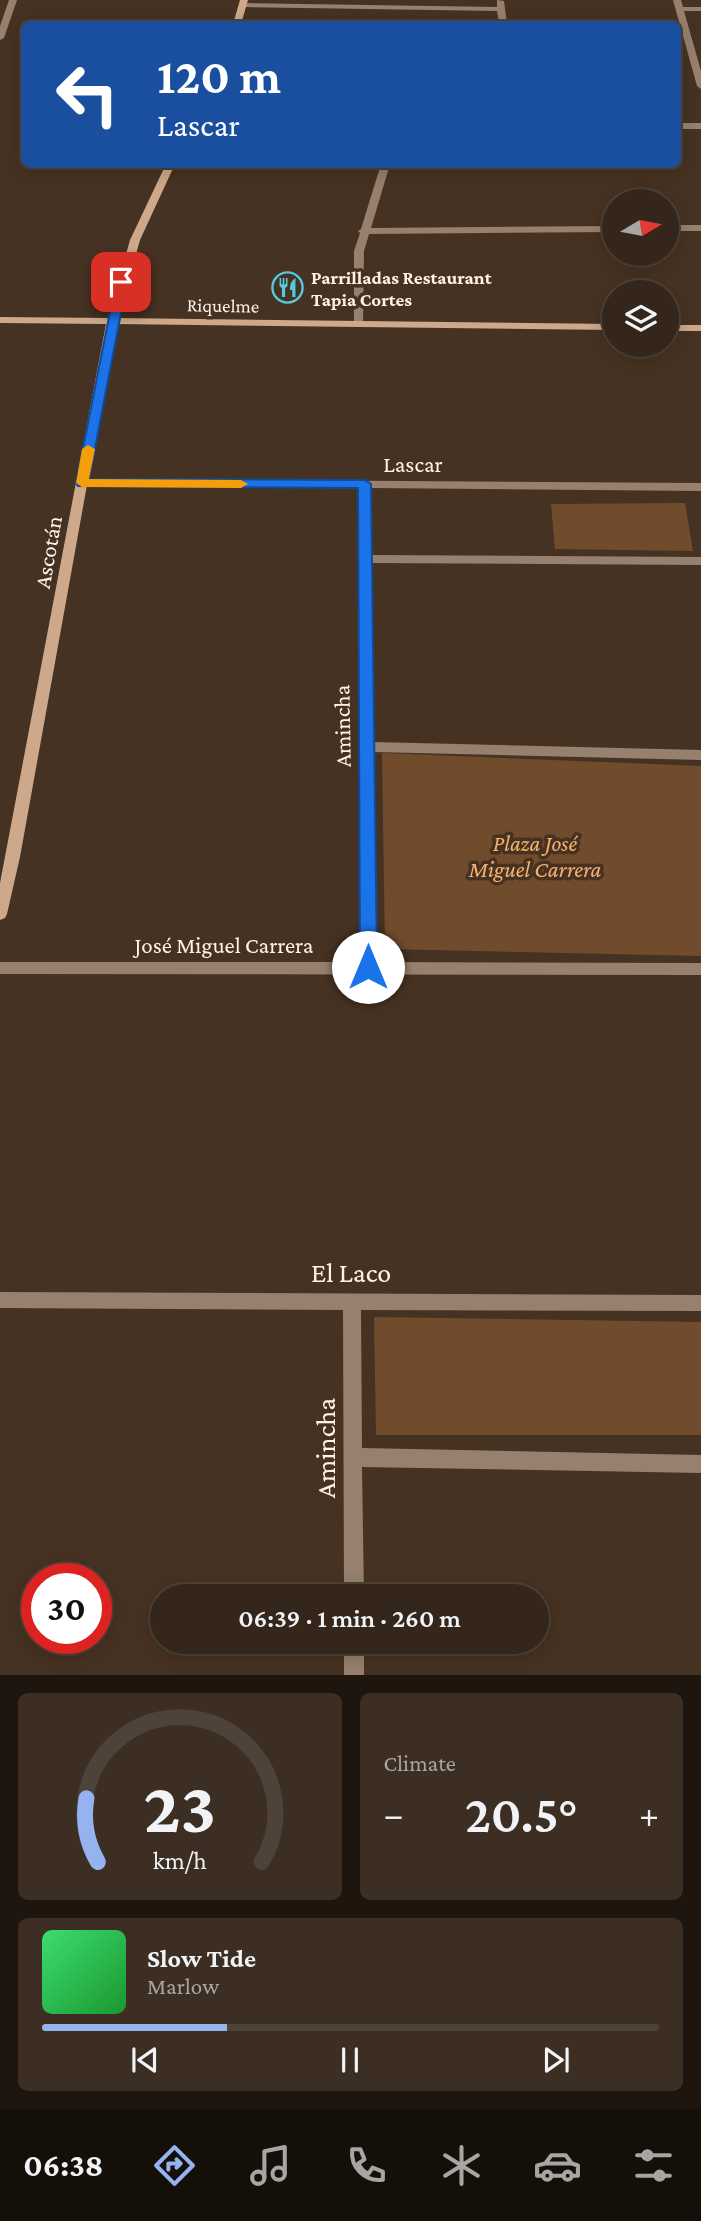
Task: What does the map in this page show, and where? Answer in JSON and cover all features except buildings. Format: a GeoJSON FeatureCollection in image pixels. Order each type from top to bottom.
{"type":"FeatureCollection","features":[{"type":"Feature","properties":{"kind":"street"},"geometry":{"type":"LineString","coordinates":[[0,38],[13,0]]}},
{"type":"Feature","properties":{"kind":"street"},"geometry":{"type":"LineString","coordinates":[[238,21],[244,3],[425,12],[500,4]]}},
{"type":"Feature","properties":{"kind":"street"},"geometry":{"type":"LineString","coordinates":[[701,9],[679,5],[701,86]]}},
{"type":"Feature","properties":{"kind":"street"},"geometry":{"type":"LineString","coordinates":[[681,126],[701,126]]}},
{"type":"Feature","properties":{"kind":"street","name":"Ascotán"},"geometry":{"type":"LineString","coordinates":[[0,914],[7,857],[112,321],[135,240],[169,168]]}},
{"type":"Feature","properties":{"kind":"street"},"geometry":{"type":"LineString","coordinates":[[358,324],[359,251],[385,168]]}},
{"type":"Feature","properties":{"kind":"street"},"geometry":{"type":"LineString","coordinates":[[679,228],[701,228]]}},
{"type":"Feature","properties":{"kind":"street"},"geometry":{"type":"LineString","coordinates":[[363,231],[602,229]]}},
{"type":"Feature","properties":{"kind":"street","name":"Riquelme"},"geometry":{"type":"LineString","coordinates":[[0,320],[602,327]]}},
{"type":"Feature","properties":{"kind":"street"},"geometry":{"type":"LineString","coordinates":[[679,328],[701,328]]}},
{"type":"Feature","properties":{"kind":"street","name":"Lascar"},"geometry":{"type":"LineString","coordinates":[[82,483],[701,486]]}},
{"type":"Feature","properties":{"kind":"street","name":"Amincha"},"geometry":{"type":"LineString","coordinates":[[365,484],[368,967]]}},
{"type":"Feature","properties":{"kind":"street"},"geometry":{"type":"LineString","coordinates":[[364,559],[701,561]]}},
{"type":"Feature","properties":{"kind":"street"},"geometry":{"type":"LineString","coordinates":[[366,747],[701,755]]}},
{"type":"Feature","properties":{"kind":"street","name":"José Miguel Carrera"},"geometry":{"type":"LineString","coordinates":[[0,968],[701,970]]}},
{"type":"Feature","properties":{"kind":"street","name":"El Laco"},"geometry":{"type":"LineString","coordinates":[[0,1300],[701,1303]]}},
{"type":"Feature","properties":{"kind":"street","name":"Amincha"},"geometry":{"type":"LineString","coordinates":[[352,1300],[354,1584]]}},
{"type":"Feature","properties":{"kind":"street"},"geometry":{"type":"LineString","coordinates":[[353,1457],[701,1464]]}},
{"type":"Feature","properties":{"kind":"street"},"geometry":{"type":"LineString","coordinates":[[354,1654],[354,1675]]}},
{"type":"Feature","properties":{"kind":"green space"},"geometry":{"type":"Polygon","coordinates":[[[685,503],[693,551],[555,549],[551,504],[685,503]]]}},
{"type":"Feature","properties":{"kind":"green space","name":"Plaza José Miguel Carrera"},"geometry":{"type":"Polygon","coordinates":[[[382,753],[701,766],[701,956],[385,949],[382,753]]]}},
{"type":"Feature","properties":{"kind":"green space"},"geometry":{"type":"Polygon","coordinates":[[[374,1317],[701,1322],[701,1435],[376,1435],[374,1317]]]}},
{"type":"Feature","properties":{"kind":"slow traffic"},"geometry":{"type":"LineString","coordinates":[[88,449],[82,483],[241,484]]}},
{"type":"Feature","properties":{"kind":"place","name":"Parrilladas Restaurant Tapia Cortes"},"geometry":{"type":"Point","coordinates":[288,288]}},
{"type":"Feature","properties":{"kind":"route"},"geometry":{"type":"LineString","coordinates":[[121,282],[82,483],[365,484],[368,967]]}}]}
